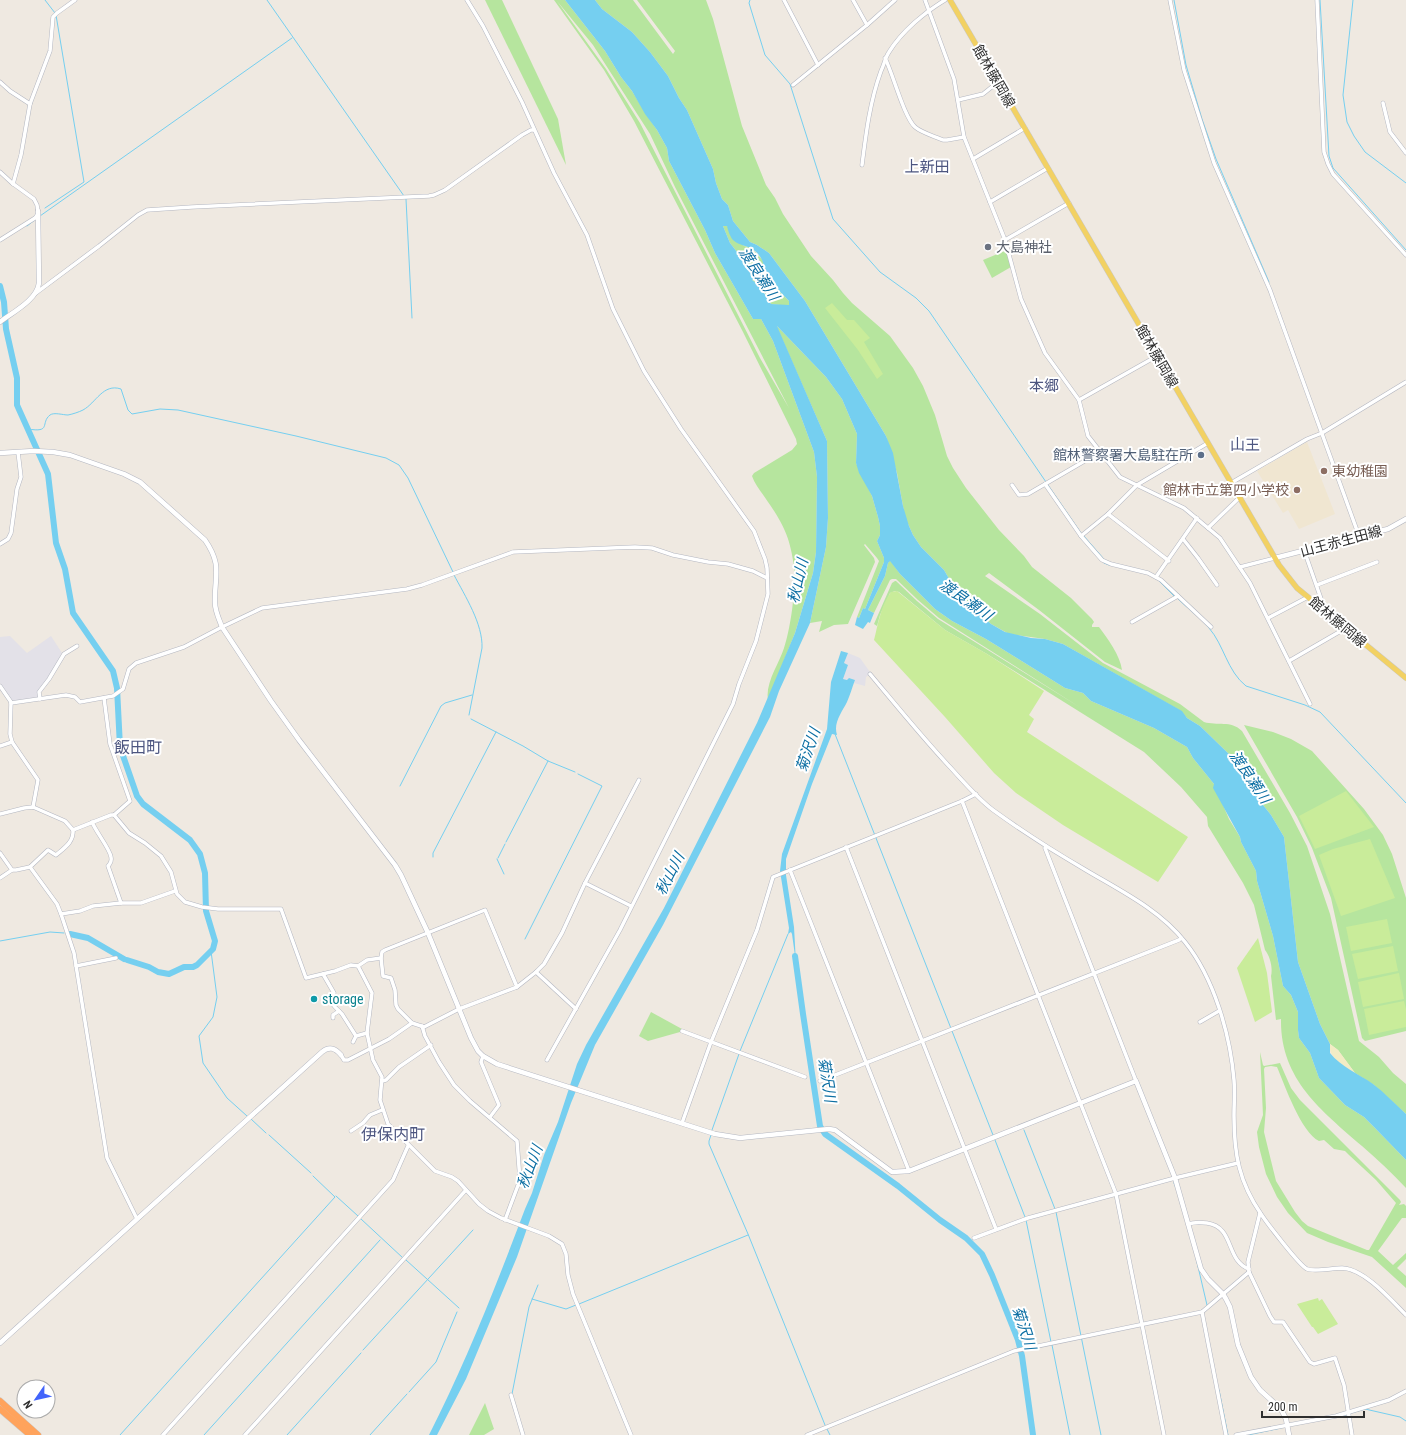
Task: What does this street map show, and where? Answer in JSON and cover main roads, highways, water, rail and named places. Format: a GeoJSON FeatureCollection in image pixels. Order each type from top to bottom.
{"type":"FeatureCollection","features":[{"type":"Feature","properties":{"kind":"highway"},"geometry":{"type":"LineString","coordinates":[[0,1401],[38,1435]]}},
{"type":"Feature","properties":{"kind":"highway"},"geometry":{"type":"LineString","coordinates":[[0,1409],[30,1435]]}},
{"type":"Feature","properties":{"kind":"main road","name":"館林藤岡線"},"geometry":{"type":"LineString","coordinates":[[950,0],[1275,558],[1291,581],[1308,597],[1406,678]]}},
{"type":"Feature","properties":{"kind":"water","name":"渡良瀬川"},"geometry":{"type":"Polygon","coordinates":[[[565,0],[595,0],[602,9],[632,32],[650,52],[668,76],[687,110],[713,169],[722,199],[728,205],[733,221],[750,242],[769,253],[805,301],[886,436],[893,453],[903,506],[913,535],[921,547],[944,570],[955,589],[967,603],[991,624],[1005,632],[1031,638],[1045,639],[1063,644],[1182,711],[1187,718],[1200,726],[1232,757],[1250,781],[1263,805],[1271,815],[1284,837],[1298,962],[1320,1024],[1330,1044],[1330,1053],[1345,1066],[1377,1087],[1406,1114],[1406,1160],[1364,1117],[1345,1105],[1319,1078],[1310,1053],[1299,1038],[1298,1012],[1291,995],[1283,986],[1273,936],[1257,881],[1256,871],[1241,842],[1240,837],[1213,788],[1214,784],[1193,758],[1187,747],[1154,728],[1091,701],[1083,693],[1065,688],[986,639],[952,621],[935,609],[900,574],[890,561],[888,563],[885,576],[868,610],[874,613],[870,623],[868,622],[863,629],[855,625],[857,617],[859,618],[863,608],[865,609],[884,562],[884,558],[877,541],[880,535],[878,517],[872,496],[859,473],[856,463],[857,434],[842,399],[826,377],[777,326],[827,441],[828,518],[826,547],[810,623],[779,691],[770,717],[663,925],[595,1045],[571,1103],[517,1257],[466,1379],[437,1435],[429,1435],[456,1380],[492,1295],[532,1193],[577,1064],[586,1045],[664,908],[757,723],[795,633],[813,573],[816,552],[817,477],[814,452],[773,341],[761,319],[753,319],[715,253],[705,230],[669,161],[667,148],[657,130],[645,114],[632,91],[621,77],[605,51],[565,0]],[[723,226],[730,243],[751,270],[763,271],[764,267],[760,256],[751,248],[732,239],[727,226],[723,226]],[[754,278],[752,280],[759,285],[771,304],[789,305],[789,301],[778,290],[764,281],[754,278]]]}},
{"type":"Feature","properties":{"kind":"water"},"geometry":{"type":"Polygon","coordinates":[[[841,651],[848,653],[844,663],[848,665],[843,679],[847,680],[849,678],[855,680],[847,702],[837,722],[837,735],[832,734],[812,784],[786,859],[786,875],[794,927],[796,963],[792,934],[791,932],[788,934],[789,928],[780,871],[782,854],[827,729],[831,682],[841,651]]]}},
{"type":"Feature","properties":{"kind":"waterway"},"geometry":{"type":"LineString","coordinates":[[45,0],[55,13]]}},
{"type":"Feature","properties":{"kind":"waterway"},"geometry":{"type":"LineString","coordinates":[[267,0],[404,196]]}},
{"type":"Feature","properties":{"kind":"waterway"},"geometry":{"type":"LineString","coordinates":[[750,0],[749,3],[765,55],[790,84],[833,219],[880,272],[916,298],[929,311],[1046,482]]}},
{"type":"Feature","properties":{"kind":"waterway"},"geometry":{"type":"LineString","coordinates":[[1174,0],[1186,65],[1202,119],[1216,159],[1269,282]]}},
{"type":"Feature","properties":{"kind":"waterway"},"geometry":{"type":"LineString","coordinates":[[1320,0],[1329,156],[1333,168],[1406,250]]}},
{"type":"Feature","properties":{"kind":"waterway"},"geometry":{"type":"LineString","coordinates":[[1353,0],[1343,95],[1347,122],[1354,136],[1365,152],[1406,183]]}},
{"type":"Feature","properties":{"kind":"waterway"},"geometry":{"type":"LineString","coordinates":[[45,208],[84,182],[56,15]]}},
{"type":"Feature","properties":{"kind":"waterway"},"geometry":{"type":"LineString","coordinates":[[40,216],[292,38]]}},
{"type":"Feature","properties":{"kind":"waterway"},"geometry":{"type":"LineString","coordinates":[[406,199],[412,318]]}},
{"type":"Feature","properties":{"kind":"waterway"},"geometry":{"type":"LineString","coordinates":[[27,226],[36,219]]}},
{"type":"Feature","properties":{"kind":"waterway"},"geometry":{"type":"LineString","coordinates":[[0,286],[4,302],[6,329],[17,378],[17,405],[48,474],[56,543],[65,569],[73,613],[113,671],[117,688],[120,747],[137,796],[143,804],[190,840],[200,854],[205,873],[206,911],[215,941],[213,949],[197,965],[193,967],[184,967],[169,974],[158,972],[149,967],[127,960]]}},
{"type":"Feature","properties":{"kind":"waterway"},"geometry":{"type":"LineString","coordinates":[[28,429],[40,430],[43,428],[47,418],[52,414],[68,415],[83,410],[104,391],[115,388],[121,389],[128,410],[132,414],[160,409],[178,410],[386,458],[399,465],[408,478],[453,572]]}},
{"type":"Feature","properties":{"kind":"waterway"},"geometry":{"type":"LineString","coordinates":[[1048,485],[1081,533]]}},
{"type":"Feature","properties":{"kind":"waterway"},"geometry":{"type":"LineString","coordinates":[[1083,535],[1103,558]]}},
{"type":"Feature","properties":{"kind":"waterway"},"geometry":{"type":"LineString","coordinates":[[1104,563],[1109,565]]}},
{"type":"Feature","properties":{"kind":"waterway"},"geometry":{"type":"LineString","coordinates":[[454,575],[472,610],[480,629],[482,639],[482,648],[469,715]]}},
{"type":"Feature","properties":{"kind":"waterway"},"geometry":{"type":"LineString","coordinates":[[1158,580],[1174,596]]}},
{"type":"Feature","properties":{"kind":"waterway"},"geometry":{"type":"LineString","coordinates":[[1177,598],[1209,628],[1234,673],[1246,686],[1305,705],[1320,712],[1406,803]]}},
{"type":"Feature","properties":{"kind":"waterway"},"geometry":{"type":"LineString","coordinates":[[400,786],[441,706],[445,703],[472,695]]}},
{"type":"Feature","properties":{"kind":"waterway"},"geometry":{"type":"LineString","coordinates":[[471,719],[548,761],[575,772]]}},
{"type":"Feature","properties":{"kind":"waterway"},"geometry":{"type":"LineString","coordinates":[[433,857],[433,853],[496,732]]}},
{"type":"Feature","properties":{"kind":"waterway"},"geometry":{"type":"LineString","coordinates":[[835,734],[993,1135]]}},
{"type":"Feature","properties":{"kind":"waterway"},"geometry":{"type":"LineString","coordinates":[[506,842],[548,761]]}},
{"type":"Feature","properties":{"kind":"waterway"},"geometry":{"type":"LineString","coordinates":[[525,939],[602,786],[578,774]]}},
{"type":"Feature","properties":{"kind":"waterway"},"geometry":{"type":"LineString","coordinates":[[498,858],[505,844]]}},
{"type":"Feature","properties":{"kind":"waterway"},"geometry":{"type":"LineString","coordinates":[[497,859],[504,874]]}},
{"type":"Feature","properties":{"kind":"waterway"},"geometry":{"type":"LineString","coordinates":[[0,941],[50,932],[64,933]]}},
{"type":"Feature","properties":{"kind":"waterway"},"geometry":{"type":"LineString","coordinates":[[70,934],[88,938],[124,959]]}},
{"type":"Feature","properties":{"kind":"waterway"},"geometry":{"type":"LineString","coordinates":[[740,1051],[788,934]]}},
{"type":"Feature","properties":{"kind":"waterway"},"geometry":{"type":"LineString","coordinates":[[211,951],[217,997],[213,1017],[199,1036],[203,1063],[227,1098],[247,1116]]}},
{"type":"Feature","properties":{"kind":"waterway","name":"菊沢川"},"geometry":{"type":"LineString","coordinates":[[795,956],[820,1126],[825,1134],[898,1186],[940,1220],[966,1238],[982,1254],[1018,1340],[1022,1356],[1033,1435]]}},
{"type":"Feature","properties":{"kind":"waterway"},"geometry":{"type":"LineString","coordinates":[[712,1130],[739,1054]]}},
{"type":"Feature","properties":{"kind":"waterway"},"geometry":{"type":"LineString","coordinates":[[251,1119],[266,1133]]}},
{"type":"Feature","properties":{"kind":"waterway"},"geometry":{"type":"LineString","coordinates":[[1024,1130],[1055,1209]]}},
{"type":"Feature","properties":{"kind":"waterway"},"geometry":{"type":"LineString","coordinates":[[269,1135],[311,1173]]}},
{"type":"Feature","properties":{"kind":"waterway"},"geometry":{"type":"LineString","coordinates":[[711,1135],[709,1144],[748,1234],[825,1425]]}},
{"type":"Feature","properties":{"kind":"waterway"},"geometry":{"type":"LineString","coordinates":[[995,1140],[1025,1217]]}},
{"type":"Feature","properties":{"kind":"waterway"},"geometry":{"type":"LineString","coordinates":[[120,1435],[335,1197],[313,1176]]}},
{"type":"Feature","properties":{"kind":"waterway"},"geometry":{"type":"LineString","coordinates":[[1174,1183],[1176,1188]]}},
{"type":"Feature","properties":{"kind":"waterway"},"geometry":{"type":"LineString","coordinates":[[336,1196],[358,1216]]}},
{"type":"Feature","properties":{"kind":"waterway"},"geometry":{"type":"LineString","coordinates":[[1056,1212],[1101,1435]]}},
{"type":"Feature","properties":{"kind":"waterway"},"geometry":{"type":"LineString","coordinates":[[361,1219],[403,1258]]}},
{"type":"Feature","properties":{"kind":"waterway"},"geometry":{"type":"LineString","coordinates":[[1026,1220],[1051,1342]]}},
{"type":"Feature","properties":{"kind":"waterway"},"geometry":{"type":"LineString","coordinates":[[363,1350],[473,1230]]}},
{"type":"Feature","properties":{"kind":"waterway"},"geometry":{"type":"LineString","coordinates":[[579,1304],[748,1235]]}},
{"type":"Feature","properties":{"kind":"waterway"},"geometry":{"type":"LineString","coordinates":[[204,1435],[380,1240]]}},
{"type":"Feature","properties":{"kind":"waterway"},"geometry":{"type":"LineString","coordinates":[[1196,1258],[1207,1305]]}},
{"type":"Feature","properties":{"kind":"waterway"},"geometry":{"type":"LineString","coordinates":[[406,1260],[459,1308]]}},
{"type":"Feature","properties":{"kind":"waterway"},"geometry":{"type":"LineString","coordinates":[[512,1394],[529,1307],[538,1285]]}},
{"type":"Feature","properties":{"kind":"waterway"},"geometry":{"type":"LineString","coordinates":[[532,1299],[566,1309],[576,1305]]}},
{"type":"Feature","properties":{"kind":"waterway"},"geometry":{"type":"LineString","coordinates":[[409,1392],[436,1362],[457,1312]]}},
{"type":"Feature","properties":{"kind":"waterway"},"geometry":{"type":"LineString","coordinates":[[1052,1345],[1070,1435]]}},
{"type":"Feature","properties":{"kind":"waterway"},"geometry":{"type":"LineString","coordinates":[[287,1435],[361,1353]]}},
{"type":"Feature","properties":{"kind":"waterway"},"geometry":{"type":"LineString","coordinates":[[1219,1390],[1228,1435]]}},
{"type":"Feature","properties":{"kind":"waterway"},"geometry":{"type":"LineString","coordinates":[[370,1435],[407,1394]]}},
{"type":"Feature","properties":{"kind":"waterway"},"geometry":{"type":"LineString","coordinates":[[1351,1413],[1365,1409],[1400,1417],[1406,1421]]}},
{"type":"Feature","properties":{"kind":"waterway"},"geometry":{"type":"LineString","coordinates":[[1341,1416],[1346,1415]]}},
{"type":"Feature","properties":{"kind":"waterway"},"geometry":{"type":"LineString","coordinates":[[1248,1435],[1281,1428]]}},
{"type":"Feature","properties":{"kind":"waterway"},"geometry":{"type":"LineString","coordinates":[[827,1429],[830,1435]]}},
{"type":"Feature","properties":{"kind":"place","name":"大島神社"},"geometry":{"type":"Point","coordinates":[988,247]}},
{"type":"Feature","properties":{"kind":"place","name":"館林警察署大島駐在所"},"geometry":{"type":"Point","coordinates":[1201,455]}},
{"type":"Feature","properties":{"kind":"place","name":"東幼稚園"},"geometry":{"type":"Point","coordinates":[1324,471]}},
{"type":"Feature","properties":{"kind":"place","name":"館林市立第四小学校"},"geometry":{"type":"Point","coordinates":[1297,490]}},
{"type":"Feature","properties":{"kind":"place","name":"storage"},"geometry":{"type":"Point","coordinates":[314,999]}},
{"type":"Feature","properties":{"kind":"district","name":"上新田"},"geometry":{"type":"Point","coordinates":[927,167]}},
{"type":"Feature","properties":{"kind":"district","name":"本郷"},"geometry":{"type":"Point","coordinates":[1044,386]}},
{"type":"Feature","properties":{"kind":"district","name":"山王"},"geometry":{"type":"Point","coordinates":[1245,445]}},
{"type":"Feature","properties":{"kind":"district","name":"飯田町"},"geometry":{"type":"Point","coordinates":[138,747]}},
{"type":"Feature","properties":{"kind":"district","name":"伊保内町"},"geometry":{"type":"Point","coordinates":[393,1134]}},
{"type":"Feature","properties":{"kind":"water label","name":"秋山川"},"geometry":{"type":"Point","coordinates":[798,581]}},
{"type":"Feature","properties":{"kind":"water label","name":"秋山川"},"geometry":{"type":"Point","coordinates":[670,874]}},
{"type":"Feature","properties":{"kind":"water label","name":"秋山川"},"geometry":{"type":"Point","coordinates":[530,1167]}}]}
